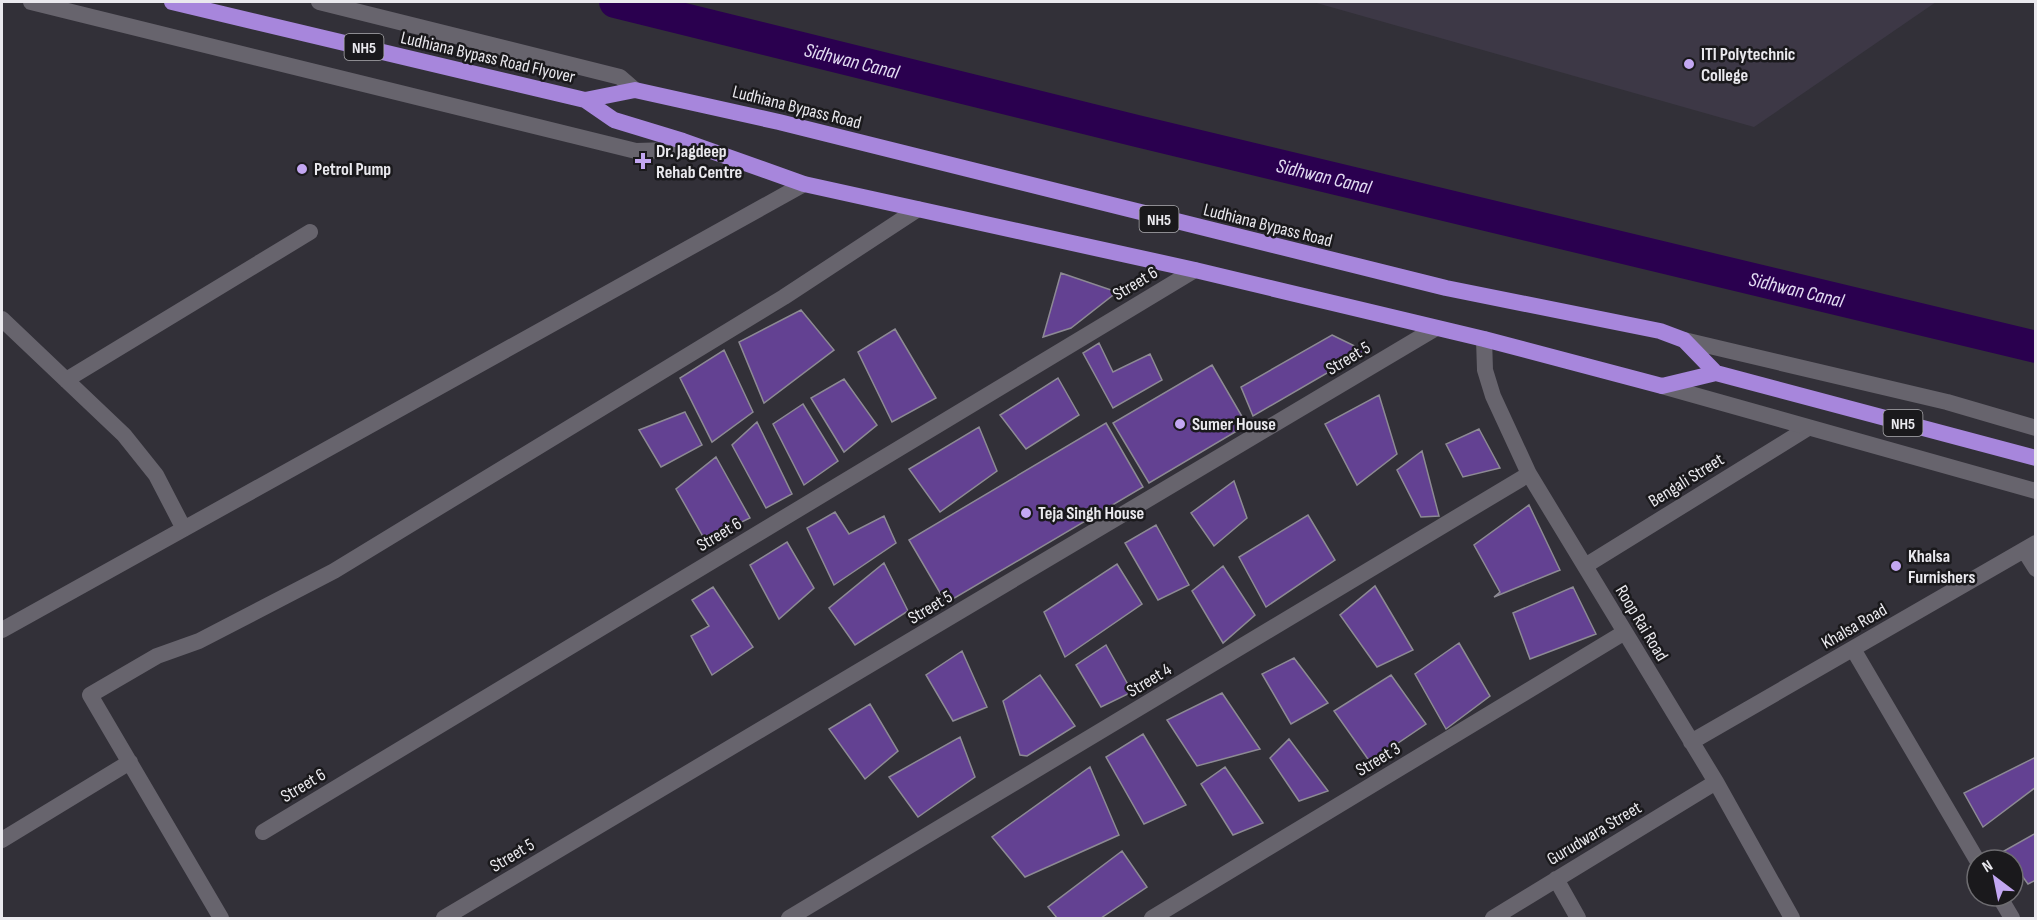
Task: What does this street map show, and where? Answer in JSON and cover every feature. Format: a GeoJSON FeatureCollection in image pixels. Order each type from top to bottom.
{"type":"FeatureCollection","features":[{"type":"Feature","properties":{"kind":"highway","name":"Ludhiana Bypass Road Flyover"},"geometry":{"type":"LineString","coordinates":[[172,2],[585,100],[614,120],[703,149]]}},
{"type":"Feature","properties":{"kind":"highway","name":"Ludhiana Bypass Road Flyover"},"geometry":{"type":"LineString","coordinates":[[585,100],[635,90]]}},
{"type":"Feature","properties":{"kind":"highway","name":"Ludhiana Bypass Road"},"geometry":{"type":"LineString","coordinates":[[635,90],[779,122],[1434,286],[1660,331],[1684,340]]}},
{"type":"Feature","properties":{"kind":"highway","name":"NH5"},"geometry":{"type":"LineString","coordinates":[[703,149],[804,184],[1195,270],[1484,339],[1662,386],[1716,373],[2036,458]]}},
{"type":"Feature","properties":{"kind":"highway","name":"NH5"},"geometry":{"type":"LineString","coordinates":[[1684,340],[1716,373]]}},
{"type":"Feature","properties":{"kind":"street"},"geometry":{"type":"LineString","coordinates":[[31,2],[636,152],[703,149]]}},
{"type":"Feature","properties":{"kind":"street"},"geometry":{"type":"LineString","coordinates":[[320,2],[620,77],[635,90]]}},
{"type":"Feature","properties":{"kind":"street"},"geometry":{"type":"LineString","coordinates":[[2,630],[804,184]]}},
{"type":"Feature","properties":{"kind":"street"},"geometry":{"type":"LineString","coordinates":[[222,918],[90,695],[156,656],[199,641],[334,572],[784,297],[918,209]]}},
{"type":"Feature","properties":{"kind":"street"},"geometry":{"type":"LineString","coordinates":[[66,380],[310,232]]}},
{"type":"Feature","properties":{"kind":"street","name":"Street 6"},"geometry":{"type":"LineString","coordinates":[[263,832],[1195,270]]}},
{"type":"Feature","properties":{"kind":"street"},"geometry":{"type":"LineString","coordinates":[[2,319],[124,435],[156,475],[184,529]]}},
{"type":"Feature","properties":{"kind":"street","name":"Street 5"},"geometry":{"type":"LineString","coordinates":[[444,918],[1436,328]]}},
{"type":"Feature","properties":{"kind":"street","name":"Roop Rai Road"},"geometry":{"type":"LineString","coordinates":[[1484,339],[1485,370],[1490,387],[1529,474],[1716,782],[1792,918]]}},
{"type":"Feature","properties":{"kind":"street"},"geometry":{"type":"LineString","coordinates":[[1684,340],[1947,402],[2036,428]]}},
{"type":"Feature","properties":{"kind":"street"},"geometry":{"type":"LineString","coordinates":[[1662,386],[2036,490]]}},
{"type":"Feature","properties":{"kind":"street","name":"Bengali Street"},"geometry":{"type":"LineString","coordinates":[[1585,566],[1808,428]]}},
{"type":"Feature","properties":{"kind":"street","name":"Street 4"},"geometry":{"type":"LineString","coordinates":[[789,918],[1529,474]]}},
{"type":"Feature","properties":{"kind":"street"},"geometry":{"type":"LineString","coordinates":[[2030,546],[2036,569]]}},
{"type":"Feature","properties":{"kind":"street","name":"Khalsa Road"},"geometry":{"type":"LineString","coordinates":[[1692,742],[2030,546]]}},
{"type":"Feature","properties":{"kind":"street","name":"Street 3"},"geometry":{"type":"LineString","coordinates":[[1152,918],[1625,632]]}},
{"type":"Feature","properties":{"kind":"street"},"geometry":{"type":"LineString","coordinates":[[1853,649],[1970,848]]}},
{"type":"Feature","properties":{"kind":"street"},"geometry":{"type":"LineString","coordinates":[[2,840],[130,762]]}},
{"type":"Feature","properties":{"kind":"street","name":"Gurudwara Street"},"geometry":{"type":"LineString","coordinates":[[1493,918],[1716,782]]}},
{"type":"Feature","properties":{"kind":"street"},"geometry":{"type":"LineString","coordinates":[[1556,879],[1578,918]]}},
{"type":"Feature","properties":{"kind":"shaded area","name":"ITI Polytechnic College"},"geometry":{"type":"Polygon","coordinates":[[[1313,2],[1936,2],[1754,127],[1313,2]]]}},
{"type":"Feature","properties":{"kind":"building"},"geometry":{"type":"Polygon","coordinates":[[[1061,273],[1117,292],[1071,328],[1043,337],[1061,273]]]}},
{"type":"Feature","properties":{"kind":"building"},"geometry":{"type":"Polygon","coordinates":[[[801,310],[834,350],[764,403],[739,342],[801,310]]]}},
{"type":"Feature","properties":{"kind":"building"},"geometry":{"type":"Polygon","coordinates":[[[895,329],[936,398],[892,422],[858,352],[895,329]]]}},
{"type":"Feature","properties":{"kind":"building"},"geometry":{"type":"Polygon","coordinates":[[[1332,335],[1365,351],[1253,416],[1241,387],[1332,335]]]}},
{"type":"Feature","properties":{"kind":"building"},"geometry":{"type":"Polygon","coordinates":[[[1099,343],[1113,372],[1150,354],[1162,380],[1113,408],[1083,353],[1099,343]]]}},
{"type":"Feature","properties":{"kind":"building"},"geometry":{"type":"Polygon","coordinates":[[[724,350],[753,412],[712,442],[680,378],[724,350]]]}},
{"type":"Feature","properties":{"kind":"building","name":"Sumer House"},"geometry":{"type":"Polygon","coordinates":[[[1212,365],[1247,425],[1149,483],[1113,423],[1212,365]]]}},
{"type":"Feature","properties":{"kind":"building"},"geometry":{"type":"Polygon","coordinates":[[[1058,378],[1079,415],[1026,449],[1000,415],[1058,378]]]}},
{"type":"Feature","properties":{"kind":"building"},"geometry":{"type":"Polygon","coordinates":[[[844,379],[877,425],[844,452],[811,398],[844,379]]]}},
{"type":"Feature","properties":{"kind":"building"},"geometry":{"type":"Polygon","coordinates":[[[1379,395],[1397,454],[1357,485],[1325,424],[1379,395]]]}},
{"type":"Feature","properties":{"kind":"building"},"geometry":{"type":"Polygon","coordinates":[[[803,404],[838,461],[804,485],[773,424],[803,404]]]}},
{"type":"Feature","properties":{"kind":"building"},"geometry":{"type":"Polygon","coordinates":[[[685,412],[702,445],[661,467],[639,430],[685,412]]]}},
{"type":"Feature","properties":{"kind":"building"},"geometry":{"type":"Polygon","coordinates":[[[757,422],[792,494],[766,508],[732,445],[757,422]]]}},
{"type":"Feature","properties":{"kind":"building","name":"Teja Singh House"},"geometry":{"type":"Polygon","coordinates":[[[1106,423],[1143,487],[946,603],[909,540],[1106,423]]]}},
{"type":"Feature","properties":{"kind":"building"},"geometry":{"type":"Polygon","coordinates":[[[979,427],[997,471],[940,512],[909,469],[979,427]]]}},
{"type":"Feature","properties":{"kind":"building"},"geometry":{"type":"Polygon","coordinates":[[[1479,429],[1500,468],[1463,477],[1446,444],[1479,429]]]}},
{"type":"Feature","properties":{"kind":"building"},"geometry":{"type":"Polygon","coordinates":[[[1422,451],[1439,516],[1421,517],[1397,470],[1422,451]]]}},
{"type":"Feature","properties":{"kind":"building"},"geometry":{"type":"Polygon","coordinates":[[[716,457],[750,518],[705,540],[676,489],[716,457]]]}},
{"type":"Feature","properties":{"kind":"building"},"geometry":{"type":"Polygon","coordinates":[[[1234,481],[1247,518],[1214,546],[1191,513],[1234,481]]]}},
{"type":"Feature","properties":{"kind":"building"},"geometry":{"type":"Polygon","coordinates":[[[1529,505],[1560,570],[1494,597],[1500,592],[1474,545],[1529,505]]]}},
{"type":"Feature","properties":{"kind":"building"},"geometry":{"type":"Polygon","coordinates":[[[835,512],[849,534],[884,516],[896,543],[834,585],[807,528],[835,512]]]}},
{"type":"Feature","properties":{"kind":"building"},"geometry":{"type":"Polygon","coordinates":[[[1308,515],[1335,560],[1266,607],[1239,557],[1308,515]]]}},
{"type":"Feature","properties":{"kind":"building"},"geometry":{"type":"Polygon","coordinates":[[[1156,525],[1189,585],[1158,600],[1125,543],[1156,525]]]}},
{"type":"Feature","properties":{"kind":"building"},"geometry":{"type":"Polygon","coordinates":[[[787,542],[814,588],[779,619],[750,565],[787,542]]]}},
{"type":"Feature","properties":{"kind":"building"},"geometry":{"type":"Polygon","coordinates":[[[884,563],[908,611],[855,645],[829,608],[884,563]]]}},
{"type":"Feature","properties":{"kind":"building"},"geometry":{"type":"Polygon","coordinates":[[[1117,564],[1142,604],[1065,657],[1044,612],[1117,564]]]}},
{"type":"Feature","properties":{"kind":"building"},"geometry":{"type":"Polygon","coordinates":[[[1223,566],[1255,615],[1223,643],[1192,591],[1223,566]]]}},
{"type":"Feature","properties":{"kind":"building"},"geometry":{"type":"Polygon","coordinates":[[[1375,586],[1413,650],[1377,667],[1340,615],[1375,586]]]}},
{"type":"Feature","properties":{"kind":"building"},"geometry":{"type":"Polygon","coordinates":[[[713,587],[753,647],[712,675],[691,636],[709,626],[692,600],[713,587]]]}},
{"type":"Feature","properties":{"kind":"building"},"geometry":{"type":"Polygon","coordinates":[[[1573,587],[1596,634],[1530,659],[1513,613],[1573,587]]]}},
{"type":"Feature","properties":{"kind":"building"},"geometry":{"type":"Polygon","coordinates":[[[1459,643],[1490,696],[1446,729],[1415,674],[1459,643]]]}},
{"type":"Feature","properties":{"kind":"building"},"geometry":{"type":"Polygon","coordinates":[[[1106,645],[1132,692],[1101,707],[1076,665],[1106,645]]]}},
{"type":"Feature","properties":{"kind":"building"},"geometry":{"type":"Polygon","coordinates":[[[962,651],[987,707],[953,721],[926,675],[962,651]]]}},
{"type":"Feature","properties":{"kind":"building"},"geometry":{"type":"Polygon","coordinates":[[[1294,658],[1328,703],[1291,724],[1262,674],[1294,658]]]}},
{"type":"Feature","properties":{"kind":"building"},"geometry":{"type":"Polygon","coordinates":[[[1040,675],[1075,726],[1027,756],[1020,755],[1003,701],[1040,675]]]}},
{"type":"Feature","properties":{"kind":"building"},"geometry":{"type":"Polygon","coordinates":[[[1391,675],[1426,724],[1370,762],[1334,711],[1391,675]]]}},
{"type":"Feature","properties":{"kind":"building"},"geometry":{"type":"Polygon","coordinates":[[[1222,693],[1260,749],[1197,766],[1167,720],[1222,693]]]}},
{"type":"Feature","properties":{"kind":"building"},"geometry":{"type":"Polygon","coordinates":[[[870,704],[898,751],[865,779],[829,729],[870,704]]]}},
{"type":"Feature","properties":{"kind":"building"},"geometry":{"type":"Polygon","coordinates":[[[1143,734],[1186,805],[1144,824],[1106,757],[1143,734]]]}},
{"type":"Feature","properties":{"kind":"building"},"geometry":{"type":"Polygon","coordinates":[[[960,737],[975,777],[918,817],[889,777],[960,737]]]}},
{"type":"Feature","properties":{"kind":"building"},"geometry":{"type":"Polygon","coordinates":[[[1289,739],[1328,791],[1299,801],[1270,758],[1289,739]]]}},
{"type":"Feature","properties":{"kind":"building"},"geometry":{"type":"Polygon","coordinates":[[[2036,757],[2036,787],[1983,827],[1964,793],[2036,757]]]}},
{"type":"Feature","properties":{"kind":"building"},"geometry":{"type":"Polygon","coordinates":[[[1090,767],[1119,835],[1025,877],[992,837],[1090,767]]]}},
{"type":"Feature","properties":{"kind":"building"},"geometry":{"type":"Polygon","coordinates":[[[1225,767],[1263,823],[1233,835],[1201,784],[1225,767]]]}},
{"type":"Feature","properties":{"kind":"building"},"geometry":{"type":"Polygon","coordinates":[[[2036,833],[2036,880],[2028,884],[2025,880],[2025,848],[2009,848],[2036,833]]]}},
{"type":"Feature","properties":{"kind":"building"},"geometry":{"type":"Polygon","coordinates":[[[1122,851],[1147,887],[1101,918],[1057,918],[1048,907],[1122,851]]]}},
{"type":"Feature","properties":{"kind":"waterway","name":"Sidhwan Canal"},"geometry":{"type":"LineString","coordinates":[[615,2],[1137,131],[2036,347]]}},
{"type":"Feature","properties":{"kind":"place","name":"ITI Polytechnic College"},"geometry":{"type":"Point","coordinates":[1689,64]}},
{"type":"Feature","properties":{"kind":"place","name":"Dr. Jagdeep Rehab Centre"},"geometry":{"type":"Point","coordinates":[643,161]}},
{"type":"Feature","properties":{"kind":"place","name":"Petrol Pump"},"geometry":{"type":"Point","coordinates":[302,169]}},
{"type":"Feature","properties":{"kind":"place","name":"Sumer House"},"geometry":{"type":"Point","coordinates":[1180,424]}},
{"type":"Feature","properties":{"kind":"place","name":"Teja Singh House"},"geometry":{"type":"Point","coordinates":[1026,513]}},
{"type":"Feature","properties":{"kind":"place","name":"Khalsa Furnishers"},"geometry":{"type":"Point","coordinates":[1896,566]}}]}
